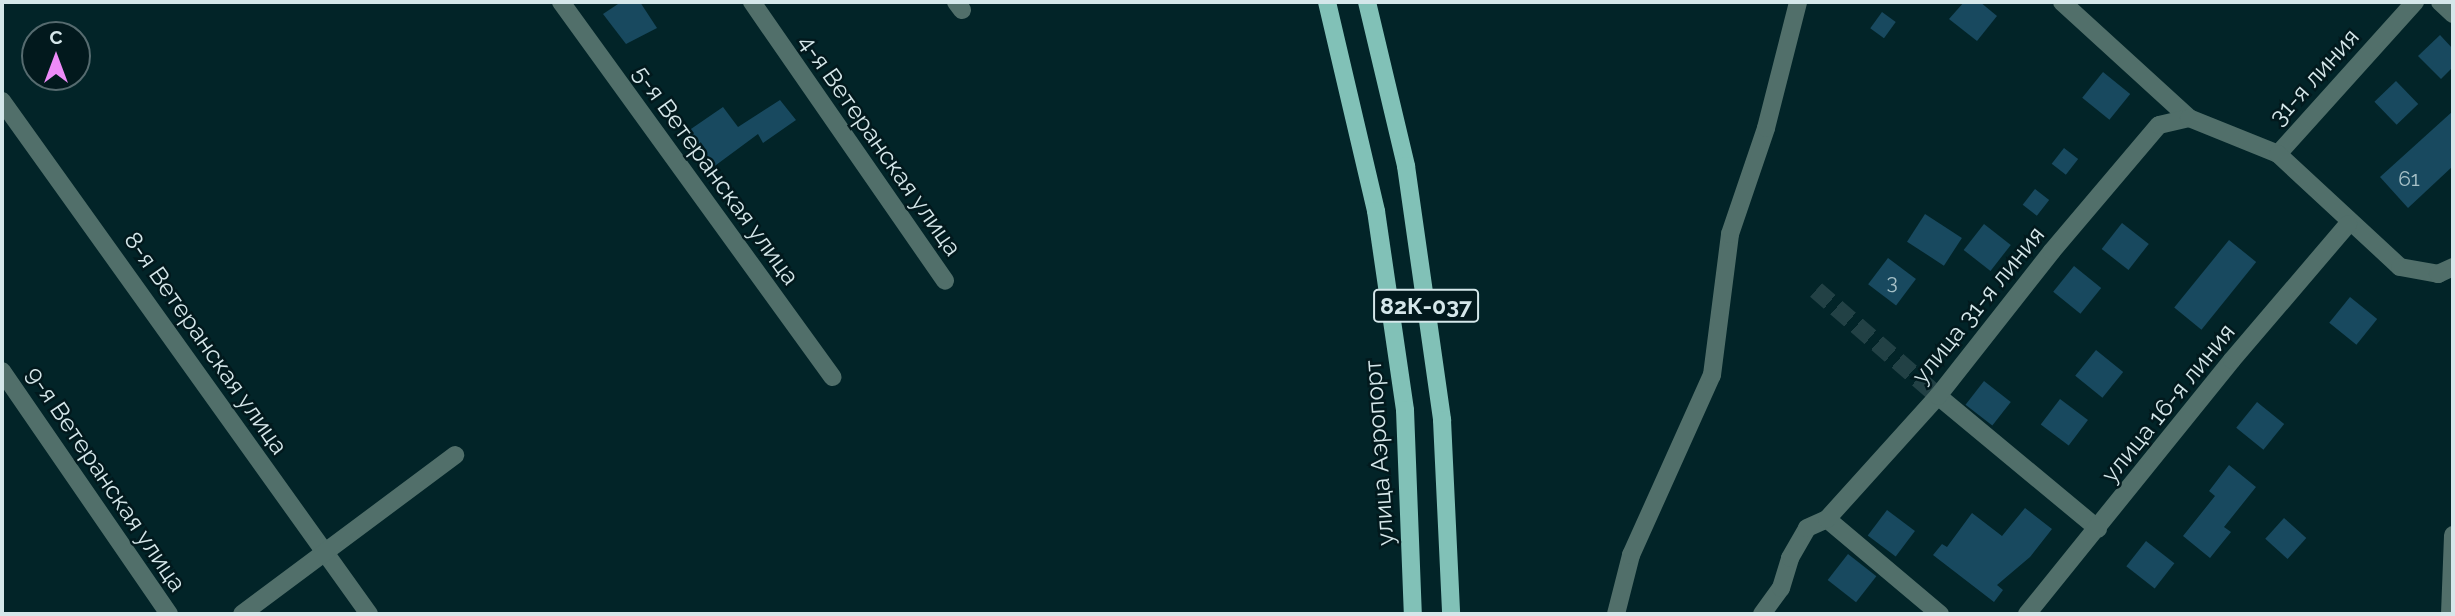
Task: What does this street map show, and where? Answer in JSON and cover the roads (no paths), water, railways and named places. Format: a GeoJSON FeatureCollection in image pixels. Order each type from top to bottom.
{"type":"FeatureCollection","features":[{"type":"Feature","properties":{"kind":"main road","name":"улица Аэропорт"},"geometry":{"type":"LineString","coordinates":[[1327,2],[1376,211],[1405,410],[1413,614]]}},
{"type":"Feature","properties":{"kind":"main road","name":"82К-037"},"geometry":{"type":"LineString","coordinates":[[1367,2],[1406,166],[1442,420],[1451,614]]}},
{"type":"Feature","properties":{"kind":"street","name":"5-я Ветеранская улица"},"geometry":{"type":"LineString","coordinates":[[561,2],[832,377]]}},
{"type":"Feature","properties":{"kind":"street","name":"4-я Ветеранская улица"},"geometry":{"type":"LineString","coordinates":[[752,2],[945,281]]}},
{"type":"Feature","properties":{"kind":"street"},"geometry":{"type":"LineString","coordinates":[[1616,614],[1631,555],[1712,375],[1730,234],[1766,128],[1798,2]]}},
{"type":"Feature","properties":{"kind":"street"},"geometry":{"type":"LineString","coordinates":[[2062,2],[2189,118],[2278,154],[2348,224],[2400,267],[2438,274],[2453,267]]}},
{"type":"Feature","properties":{"kind":"street","name":"31-я линия"},"geometry":{"type":"LineString","coordinates":[[2278,154],[2415,2]]}},
{"type":"Feature","properties":{"kind":"street"},"geometry":{"type":"LineString","coordinates":[[2440,2],[2453,14]]}},
{"type":"Feature","properties":{"kind":"street","name":"8-я Ветеранская улица"},"geometry":{"type":"LineString","coordinates":[[2,101],[369,614]]}},
{"type":"Feature","properties":{"kind":"street","name":"улица 31-я линия"},"geometry":{"type":"LineString","coordinates":[[1762,614],[1781,588],[1790,558],[1807,528],[1827,519],[1938,396],[2147,136],[2159,125],[2189,118]]}},
{"type":"Feature","properties":{"kind":"street","name":"улица 16-я линия"},"geometry":{"type":"LineString","coordinates":[[2027,614],[2232,360],[2348,224]]}},
{"type":"Feature","properties":{"kind":"street","name":"9-я Ветеранская улица"},"geometry":{"type":"LineString","coordinates":[[2,371],[169,614]]}},
{"type":"Feature","properties":{"kind":"street"},"geometry":{"type":"LineString","coordinates":[[1938,396],[2098,529]]}},
{"type":"Feature","properties":{"kind":"street"},"geometry":{"type":"LineString","coordinates":[[242,614],[455,455]]}},
{"type":"Feature","properties":{"kind":"street"},"geometry":{"type":"LineString","coordinates":[[1827,519],[1940,614]]}},
{"type":"Feature","properties":{"kind":"street"},"geometry":{"type":"LineString","coordinates":[[2450,614],[2453,535]]}},
{"type":"Feature","properties":{"kind":"tunnel"},"geometry":{"type":"LineString","coordinates":[[1816,290],[1938,396]]}}]}
